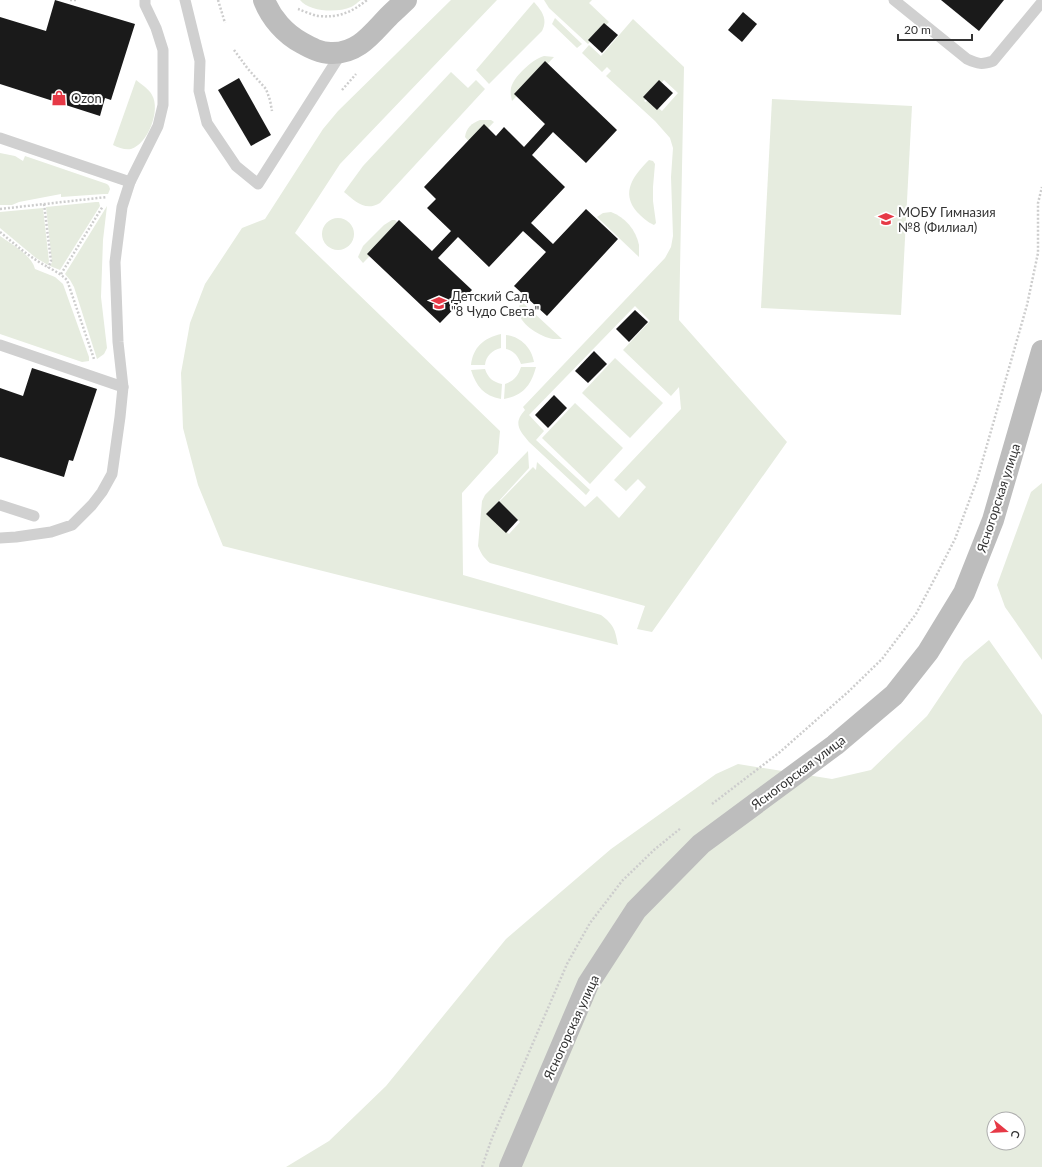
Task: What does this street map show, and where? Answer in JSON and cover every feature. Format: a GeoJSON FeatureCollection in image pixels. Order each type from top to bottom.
{"type":"FeatureCollection","features":[{"type":"Feature","properties":{"kind":"street"},"geometry":{"type":"LineString","coordinates":[[264,0],[278,23],[292,37],[314,49],[330,53],[354,48],[368,39],[406,0]]}},
{"type":"Feature","properties":{"kind":"street","name":"Ясногорская улица"},"geometry":{"type":"LineString","coordinates":[[510,1167],[588,984],[636,910],[701,844],[835,745],[894,695],[928,652],[964,593],[994,520],[1042,351]]}},
{"type":"Feature","properties":{"kind":"lane"},"geometry":{"type":"LineString","coordinates":[[0,538],[51,532],[72,524],[92,505],[102,492],[112,474],[123,386],[118,342],[115,262],[122,207],[130,182],[158,126],[163,105],[163,50],[156,28],[145,5],[145,0]]}},
{"type":"Feature","properties":{"kind":"lane"},"geometry":{"type":"LineString","coordinates":[[185,0],[200,61],[199,91],[207,122],[236,166],[258,184],[343,51]]}},
{"type":"Feature","properties":{"kind":"lane"},"geometry":{"type":"LineString","coordinates":[[894,0],[967,60],[984,64],[993,60],[1042,2]]}},
{"type":"Feature","properties":{"kind":"lane"},"geometry":{"type":"LineString","coordinates":[[0,138],[130,182]]}},
{"type":"Feature","properties":{"kind":"lane"},"geometry":{"type":"LineString","coordinates":[[0,346],[123,386]]}},
{"type":"Feature","properties":{"kind":"lane"},"geometry":{"type":"LineString","coordinates":[[0,505],[34,516]]}},
{"type":"Feature","properties":{"kind":"path"},"geometry":{"type":"LineString","coordinates":[[70,0],[76,0]]}},
{"type":"Feature","properties":{"kind":"path"},"geometry":{"type":"LineString","coordinates":[[218,0],[225,23]]}},
{"type":"Feature","properties":{"kind":"path"},"geometry":{"type":"LineString","coordinates":[[295,8],[318,16],[339,16],[354,10],[368,0]]}},
{"type":"Feature","properties":{"kind":"path"},"geometry":{"type":"LineString","coordinates":[[234,50],[248,69],[266,89],[272,111]]}},
{"type":"Feature","properties":{"kind":"path"},"geometry":{"type":"LineString","coordinates":[[341,90],[358,72]]}},
{"type":"Feature","properties":{"kind":"path"},"geometry":{"type":"LineString","coordinates":[[707,808],[780,752],[848,692],[882,659],[916,614],[929,590],[955,539],[977,480],[1027,305],[1038,253],[1038,203],[1042,187]]}},
{"type":"Feature","properties":{"kind":"path"},"geometry":{"type":"LineString","coordinates":[[61,274],[102,207],[104,197]]}},
{"type":"Feature","properties":{"kind":"path"},"geometry":{"type":"LineString","coordinates":[[0,209],[108,197]]}},
{"type":"Feature","properties":{"kind":"path"},"geometry":{"type":"LineString","coordinates":[[44,204],[51,261],[48,268]]}},
{"type":"Feature","properties":{"kind":"path"},"geometry":{"type":"LineString","coordinates":[[0,232],[33,258],[48,268],[61,274],[66,280],[102,380]]}},
{"type":"Feature","properties":{"kind":"path"},"geometry":{"type":"LineString","coordinates":[[482,1167],[492,1138],[567,964],[590,923],[622,881],[655,849],[683,826]]}},
{"type":"Feature","properties":{"kind":"shaded area"},"geometry":{"type":"Polygon","coordinates":[[[300,0],[361,0],[351,7],[332,11],[310,7],[300,0]]]}},
{"type":"Feature","properties":{"kind":"shaded area"},"geometry":{"type":"Polygon","coordinates":[[[451,0],[497,0],[340,164],[295,233],[500,431],[498,453],[462,493],[463,575],[601,615],[613,628],[618,645],[223,546],[198,485],[183,428],[181,373],[190,323],[205,284],[242,228],[265,219],[323,129],[338,111],[451,0]]]}},
{"type":"Feature","properties":{"kind":"shaded area"},"geometry":{"type":"Polygon","coordinates":[[[544,0],[592,0],[589,3],[609,22],[588,44],[549,8],[544,0]]]}},
{"type":"Feature","properties":{"kind":"shaded area"},"geometry":{"type":"Polygon","coordinates":[[[534,2],[543,15],[544,27],[542,31],[489,84],[476,70],[534,2]]]}},
{"type":"Feature","properties":{"kind":"shaded area"},"geometry":{"type":"Polygon","coordinates":[[[555,18],[582,44],[577,48],[552,24],[555,18]]]}},
{"type":"Feature","properties":{"kind":"shaded area"},"geometry":{"type":"Polygon","coordinates":[[[633,19],[684,67],[679,320],[787,442],[652,632],[637,629],[645,606],[490,563],[483,556],[478,546],[482,501],[485,495],[528,451],[529,468],[487,514],[509,534],[520,522],[499,502],[533,467],[536,470],[537,462],[585,507],[597,496],[619,518],[646,487],[638,479],[626,491],[614,480],[681,409],[679,387],[671,396],[623,350],[650,321],[635,306],[529,415],[544,431],[536,440],[590,490],[586,495],[529,442],[522,434],[518,423],[525,410],[523,407],[665,258],[671,247],[673,236],[671,177],[673,148],[670,138],[655,121],[606,76],[611,71],[607,67],[602,72],[582,53],[589,45],[601,56],[633,19]],[[664,80],[644,101],[646,102],[648,99],[662,111],[678,93],[664,80]]]}},
{"type":"Feature","properties":{"kind":"shaded area"},"geometry":{"type":"Polygon","coordinates":[[[544,56],[554,57],[512,101],[511,88],[516,78],[530,64],[544,56]]]}},
{"type":"Feature","properties":{"kind":"shaded area"},"geometry":{"type":"Polygon","coordinates":[[[451,72],[468,88],[476,80],[485,89],[380,203],[365,206],[356,202],[344,192],[363,166],[451,72]]]}},
{"type":"Feature","properties":{"kind":"shaded area"},"geometry":{"type":"Polygon","coordinates":[[[136,80],[152,95],[155,109],[154,117],[143,141],[131,149],[124,149],[113,145],[136,80]]]}},
{"type":"Feature","properties":{"kind":"shaded area"},"geometry":{"type":"Polygon","coordinates":[[[772,99],[912,106],[901,315],[761,308],[772,99]]]}},
{"type":"Feature","properties":{"kind":"shaded area"},"geometry":{"type":"Polygon","coordinates":[[[480,120],[491,120],[494,122],[472,145],[465,137],[470,126],[480,120]]]}},
{"type":"Feature","properties":{"kind":"shaded area"},"geometry":{"type":"Polygon","coordinates":[[[0,153],[15,156],[23,161],[25,156],[107,184],[110,189],[108,194],[61,197],[61,194],[19,202],[12,205],[0,205],[0,153]]]}},
{"type":"Feature","properties":{"kind":"shaded area"},"geometry":{"type":"Polygon","coordinates":[[[649,160],[653,161],[655,164],[653,201],[656,223],[654,225],[637,212],[632,205],[629,191],[634,178],[649,160]]]}},
{"type":"Feature","properties":{"kind":"shaded area"},"geometry":{"type":"Polygon","coordinates":[[[99,202],[100,206],[60,270],[50,266],[52,262],[46,207],[99,202]]]}},
{"type":"Feature","properties":{"kind":"shaded area"},"geometry":{"type":"Polygon","coordinates":[[[107,206],[103,240],[101,297],[107,348],[104,354],[97,359],[74,287],[65,274],[107,206]]]}},
{"type":"Feature","properties":{"kind":"shaded area"},"geometry":{"type":"Polygon","coordinates":[[[43,208],[49,261],[48,265],[36,258],[0,228],[0,212],[43,208]]]}},
{"type":"Feature","properties":{"kind":"shaded area"},"geometry":{"type":"Polygon","coordinates":[[[611,212],[621,217],[633,229],[638,239],[639,257],[597,217],[603,213],[611,212]]]}},
{"type":"Feature","properties":{"kind":"shaded area"},"geometry":{"type":"Polygon","coordinates":[[[335,218],[341,218],[350,222],[354,234],[350,246],[341,250],[335,250],[326,246],[322,237],[322,231],[326,222],[335,218]]]}},
{"type":"Feature","properties":{"kind":"shaded area"},"geometry":{"type":"Polygon","coordinates":[[[392,220],[395,220],[400,225],[363,263],[358,257],[363,246],[384,225],[392,220]]]}},
{"type":"Feature","properties":{"kind":"shaded area"},"geometry":{"type":"Polygon","coordinates":[[[0,236],[26,255],[30,259],[35,269],[55,277],[63,284],[89,357],[89,361],[82,362],[0,334],[0,236]]]}},
{"type":"Feature","properties":{"kind":"shaded area"},"geometry":{"type":"Polygon","coordinates":[[[521,301],[562,339],[548,338],[527,326],[523,322],[519,313],[521,301]]]}},
{"type":"Feature","properties":{"kind":"shaded area"},"geometry":{"type":"Polygon","coordinates":[[[501,334],[501,348],[490,354],[485,365],[471,365],[474,353],[480,344],[489,338],[501,334]]]}},
{"type":"Feature","properties":{"kind":"shaded area"},"geometry":{"type":"Polygon","coordinates":[[[506,335],[520,340],[531,352],[534,362],[521,364],[515,354],[506,349],[506,335]]]}},
{"type":"Feature","properties":{"kind":"shaded area"},"geometry":{"type":"Polygon","coordinates":[[[615,358],[663,403],[630,438],[582,393],[615,358]]]}},
{"type":"Feature","properties":{"kind":"shaded area"},"geometry":{"type":"Polygon","coordinates":[[[521,367],[536,367],[532,379],[522,392],[504,399],[505,384],[515,378],[521,367]]]}},
{"type":"Feature","properties":{"kind":"shaded area"},"geometry":{"type":"Polygon","coordinates":[[[485,369],[491,379],[502,384],[501,399],[485,393],[475,381],[471,370],[485,369]]]}},
{"type":"Feature","properties":{"kind":"shaded area"},"geometry":{"type":"Polygon","coordinates":[[[575,403],[623,448],[590,484],[542,438],[575,403]]]}},
{"type":"Feature","properties":{"kind":"shaded area"},"geometry":{"type":"Polygon","coordinates":[[[1042,483],[1042,660],[1005,607],[997,585],[1031,492],[1042,483]]]}},
{"type":"Feature","properties":{"kind":"shaded area"},"geometry":{"type":"Polygon","coordinates":[[[989,640],[1042,715],[1042,1167],[286,1167],[329,1141],[386,1086],[506,939],[611,849],[716,774],[738,764],[832,779],[871,770],[927,716],[964,661],[989,640]]]}},
{"type":"Feature","properties":{"kind":"building"},"geometry":{"type":"Polygon","coordinates":[[[55,0],[135,24],[111,100],[105,98],[100,116],[0,84],[0,17],[46,31],[55,0]]]}},
{"type":"Feature","properties":{"kind":"building"},"geometry":{"type":"Polygon","coordinates":[[[941,0],[1004,0],[979,31],[941,0]]]}},
{"type":"Feature","properties":{"kind":"building"},"geometry":{"type":"Polygon","coordinates":[[[743,12],[757,24],[742,42],[728,30],[743,12]]]}},
{"type":"Feature","properties":{"kind":"building"},"geometry":{"type":"Polygon","coordinates":[[[604,23],[618,35],[602,53],[588,40],[604,23]]]}},
{"type":"Feature","properties":{"kind":"building"},"geometry":{"type":"Polygon","coordinates":[[[545,61],[617,130],[586,163],[553,132],[532,155],[565,187],[531,223],[553,244],[586,209],[618,239],[547,316],[514,286],[546,252],[523,231],[489,267],[458,237],[438,258],[472,290],[440,323],[367,254],[399,220],[432,251],[451,231],[427,208],[436,199],[424,187],[484,124],[496,136],[504,127],[524,147],[545,124],[514,94],[545,61]]]}},
{"type":"Feature","properties":{"kind":"building"},"geometry":{"type":"Polygon","coordinates":[[[239,78],[271,135],[251,146],[218,90],[239,78]]]}},
{"type":"Feature","properties":{"kind":"building"},"geometry":{"type":"Polygon","coordinates":[[[659,80],[673,93],[657,110],[643,97],[659,80]]]}},
{"type":"Feature","properties":{"kind":"building"},"geometry":{"type":"Polygon","coordinates":[[[635,310],[648,322],[629,342],[616,329],[635,310]]]}},
{"type":"Feature","properties":{"kind":"building"},"geometry":{"type":"Polygon","coordinates":[[[594,351],[607,364],[588,383],[575,371],[594,351]]]}},
{"type":"Feature","properties":{"kind":"building"},"geometry":{"type":"Polygon","coordinates":[[[32,368],[97,389],[73,461],[69,460],[64,477],[0,457],[0,388],[23,396],[32,368]]]}},
{"type":"Feature","properties":{"kind":"building"},"geometry":{"type":"Polygon","coordinates":[[[554,395],[567,408],[548,428],[535,415],[554,395]]]}},
{"type":"Feature","properties":{"kind":"building"},"geometry":{"type":"Polygon","coordinates":[[[499,501],[518,520],[506,533],[486,514],[499,501]]]}},
{"type":"Feature","properties":{"kind":"place","name":"Ozon"},"geometry":{"type":"Point","coordinates":[59,98]}},
{"type":"Feature","properties":{"kind":"place","name":"МОБУ Гимназия №8 (Филиал)"},"geometry":{"type":"Point","coordinates":[886,219]}},
{"type":"Feature","properties":{"kind":"place","name":"Детский Сад \"8 Чудо Света\""},"geometry":{"type":"Point","coordinates":[439,303]}}]}
